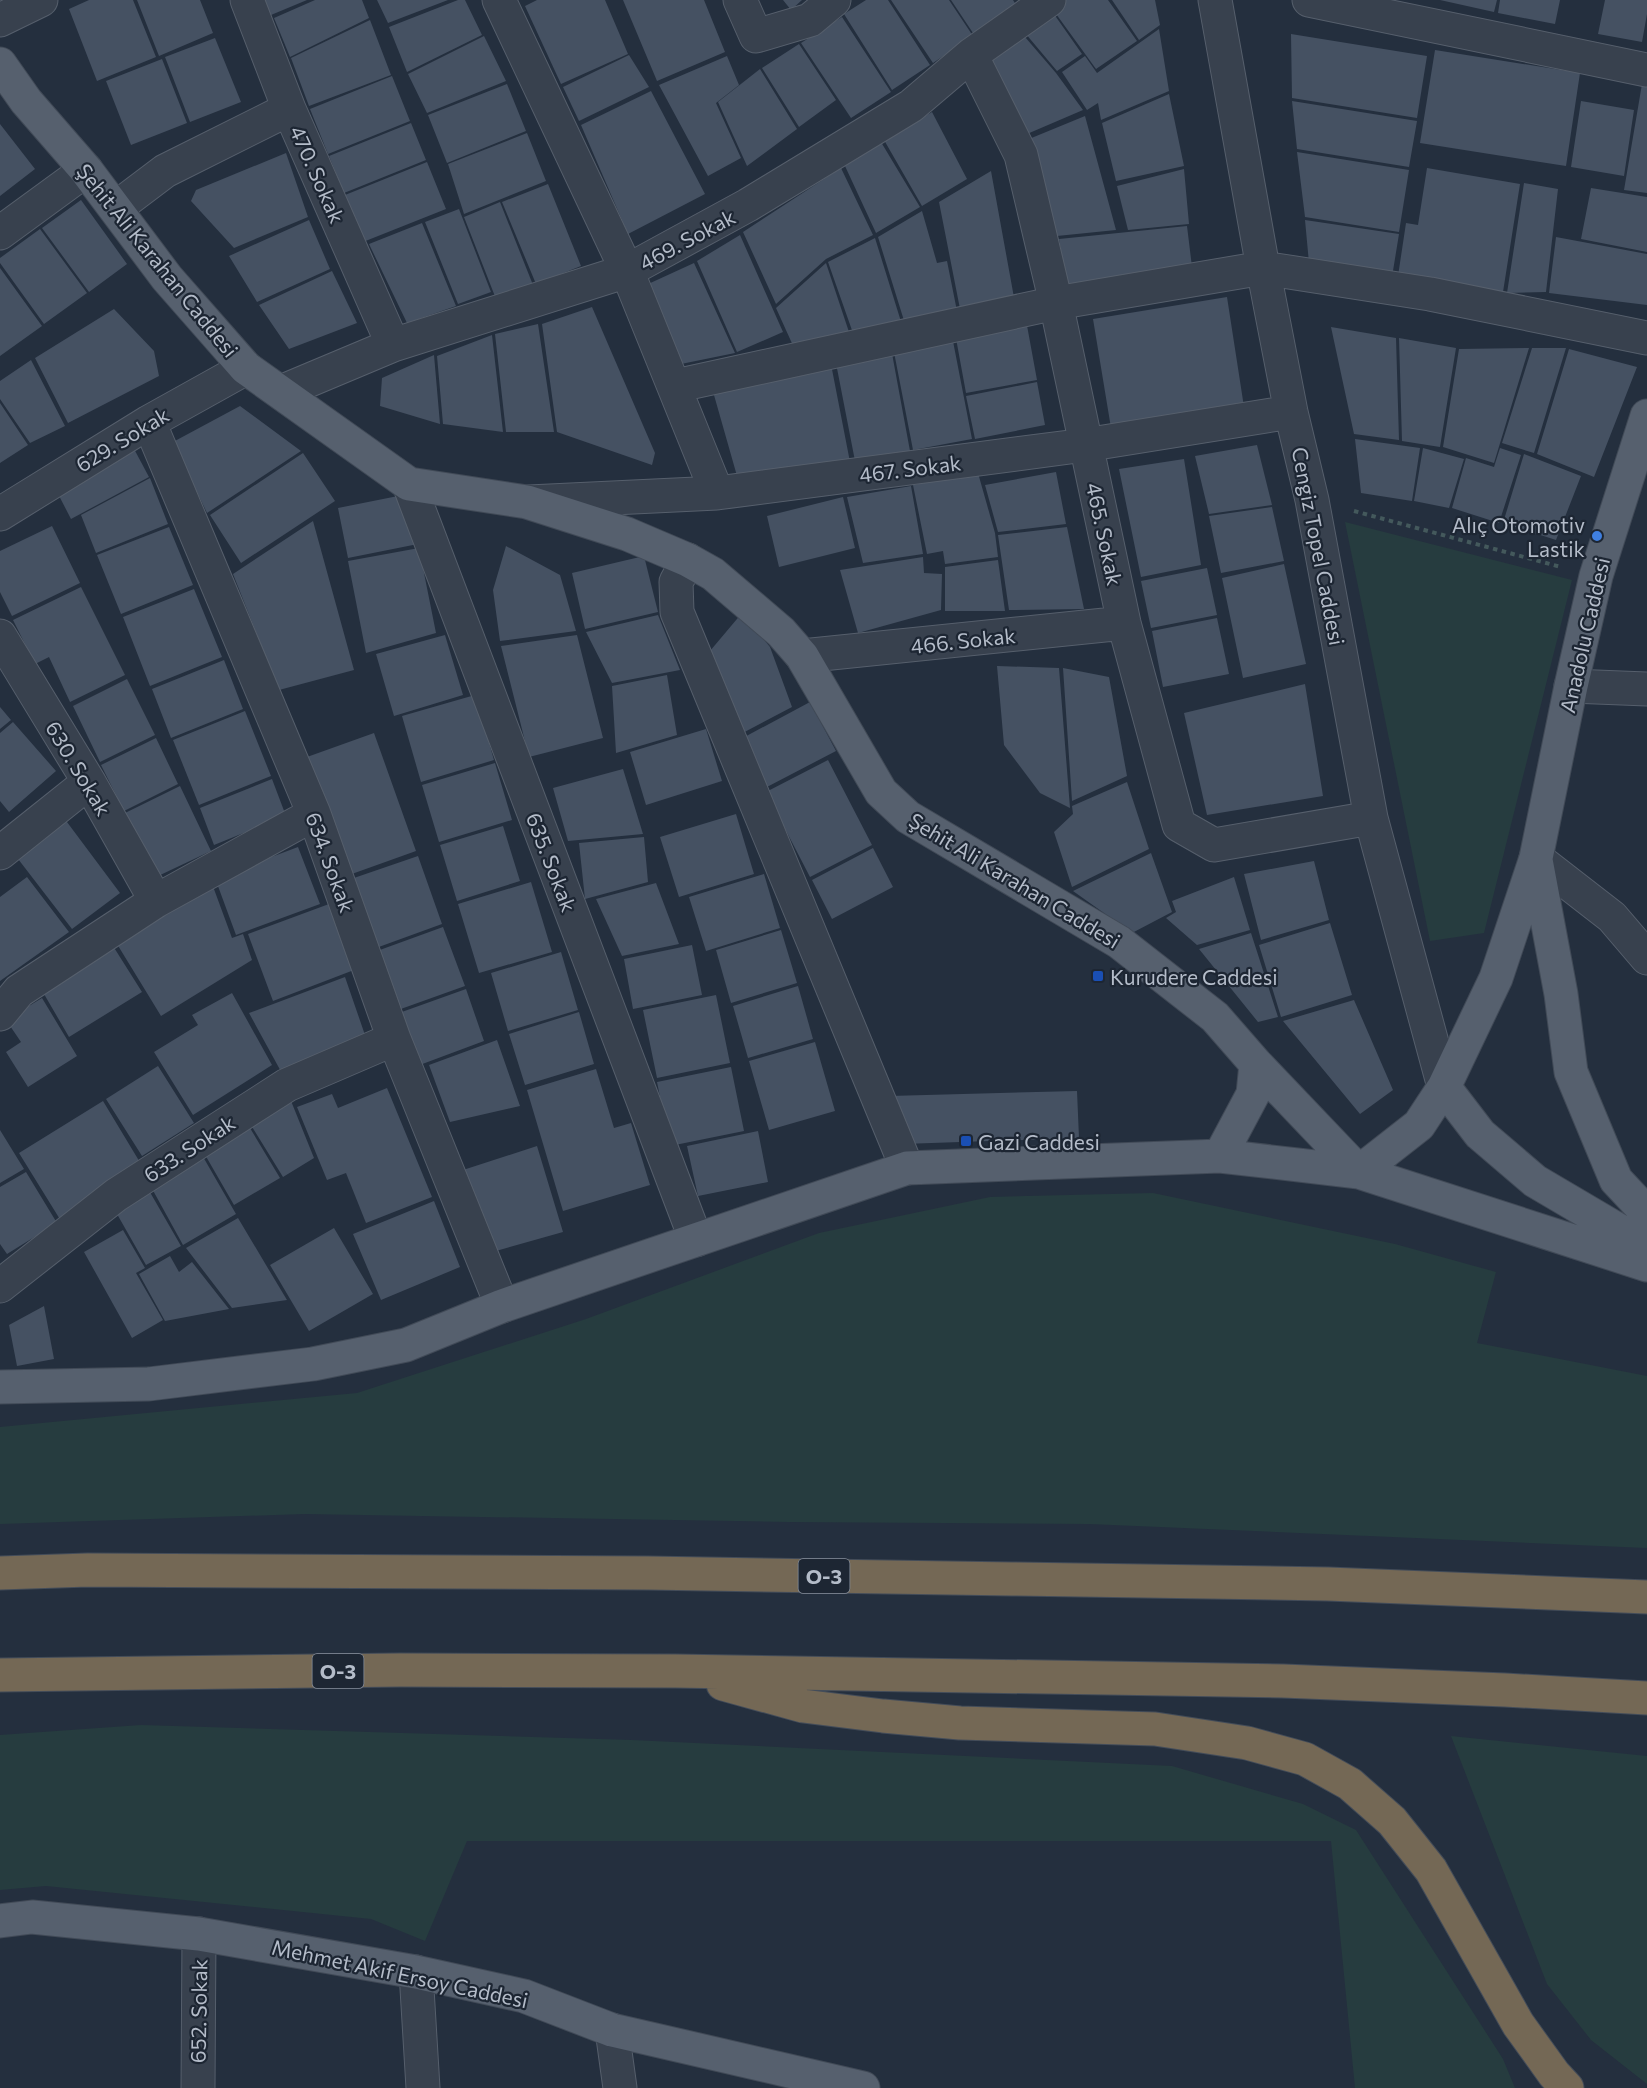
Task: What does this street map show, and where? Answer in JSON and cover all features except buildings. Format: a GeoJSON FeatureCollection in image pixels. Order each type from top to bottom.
{"type":"FeatureCollection","features":[{"type":"Feature","properties":{"kind":"highway","name":"O-3"},"geometry":{"type":"LineString","coordinates":[[0,1573],[100,1570],[660,1574],[1316,1584],[1647,1597]]}},
{"type":"Feature","properties":{"kind":"highway","name":"O-3"},"geometry":{"type":"LineString","coordinates":[[0,1675],[400,1670],[675,1671],[1282,1681],[1505,1689],[1647,1698]]}},
{"type":"Feature","properties":{"kind":"highway"},"geometry":{"type":"LineString","coordinates":[[675,1671],[803,1706],[960,1723],[1155,1729],[1247,1743],[1305,1759],[1350,1784],[1383,1814],[1431,1870],[1518,2024],[1554,2074],[1567,2088]]}},
{"type":"Feature","properties":{"kind":"main road","name":"Şehit Ali Karahan Caddesi"},"geometry":{"type":"LineString","coordinates":[[0,64],[26,102],[86,170],[167,278],[246,368],[409,484],[527,502],[627,534],[688,560],[713,574],[781,632],[802,656],[881,792],[908,817],[1119,942],[1215,1017],[1256,1064],[1359,1172]]}},
{"type":"Feature","properties":{"kind":"main road","name":"Anadolu Caddesi"},"geometry":{"type":"LineString","coordinates":[[1536,858],[1570,686],[1596,576],[1647,417]]}},
{"type":"Feature","properties":{"kind":"main road"},"geometry":{"type":"LineString","coordinates":[[1359,1172],[1419,1125],[1444,1087],[1496,978],[1536,858]]}},
{"type":"Feature","properties":{"kind":"main road"},"geometry":{"type":"LineString","coordinates":[[1536,858],[1561,994],[1571,1072],[1616,1180],[1647,1213]]}},
{"type":"Feature","properties":{"kind":"main road"},"geometry":{"type":"LineString","coordinates":[[1220,1156],[1253,1094],[1256,1064]]}},
{"type":"Feature","properties":{"kind":"main road"},"geometry":{"type":"LineString","coordinates":[[1444,1087],[1480,1134],[1535,1181],[1647,1247]]}},
{"type":"Feature","properties":{"kind":"main road"},"geometry":{"type":"LineString","coordinates":[[0,1387],[150,1384],[313,1364],[406,1345],[502,1306],[907,1168],[1220,1156],[1359,1172],[1647,1265]]}},
{"type":"Feature","properties":{"kind":"main road","name":"Mehmet Akif Ersoy Caddesi"},"geometry":{"type":"LineString","coordinates":[[0,1921],[32,1917],[199,1934],[416,1972],[525,1996],[612,2030],[863,2088]]}},
{"type":"Feature","properties":{"kind":"street"},"geometry":{"type":"LineString","coordinates":[[0,20],[41,0]]}},
{"type":"Feature","properties":{"kind":"street","name":"470. Sokak"},"geometry":{"type":"LineString","coordinates":[[247,0],[289,109],[393,345]]}},
{"type":"Feature","properties":{"kind":"street"},"geometry":{"type":"LineString","coordinates":[[499,0],[627,271],[717,493]]}},
{"type":"Feature","properties":{"kind":"street"},"geometry":{"type":"LineString","coordinates":[[740,0],[756,36],[810,20],[834,0]]}},
{"type":"Feature","properties":{"kind":"street","name":"469. Sokak"},"geometry":{"type":"LineString","coordinates":[[280,392],[393,345],[627,271],[748,205],[911,106],[971,55],[1049,0]]}},
{"type":"Feature","properties":{"kind":"street","name":"Cengiz Topel Caddesi"},"geometry":{"type":"LineString","coordinates":[[1215,0],[1263,268],[1291,412],[1312,500],[1371,818],[1444,1087]]}},
{"type":"Feature","properties":{"kind":"street"},"geometry":{"type":"LineString","coordinates":[[1309,0],[1413,10],[1647,70]]}},
{"type":"Feature","properties":{"kind":"street","name":"465. Sokak"},"geometry":{"type":"LineString","coordinates":[[971,55],[1021,155],[1056,303],[1124,624],[1179,825],[1214,845],[1371,818]]}},
{"type":"Feature","properties":{"kind":"street"},"geometry":{"type":"LineString","coordinates":[[116,208],[165,171],[289,109]]}},
{"type":"Feature","properties":{"kind":"street"},"geometry":{"type":"LineString","coordinates":[[0,233],[86,170]]}},
{"type":"Feature","properties":{"kind":"street"},"geometry":{"type":"LineString","coordinates":[[675,386],[1056,303],[1263,268],[1430,294],[1647,338]]}},
{"type":"Feature","properties":{"kind":"street","name":"629. Sokak"},"geometry":{"type":"LineString","coordinates":[[0,514],[149,422],[246,368]]}},
{"type":"Feature","properties":{"kind":"street","name":"467. Sokak"},"geometry":{"type":"LineString","coordinates":[[527,502],[717,493],[1085,445],[1291,412]]}},
{"type":"Feature","properties":{"kind":"street","name":"634. Sokak"},"geometry":{"type":"LineString","coordinates":[[149,422],[314,814],[394,1039],[502,1306]]}},
{"type":"Feature","properties":{"kind":"street","name":"635. Sokak"},"geometry":{"type":"LineString","coordinates":[[409,484],[696,1240]]}},
{"type":"Feature","properties":{"kind":"street"},"geometry":{"type":"LineString","coordinates":[[688,560],[676,582],[677,612],[907,1168]]}},
{"type":"Feature","properties":{"kind":"street","name":"466. Sokak"},"geometry":{"type":"LineString","coordinates":[[802,656],[1124,624]]}},
{"type":"Feature","properties":{"kind":"street","name":"630. Sokak"},"geometry":{"type":"LineString","coordinates":[[0,636],[156,901]]}},
{"type":"Feature","properties":{"kind":"street"},"geometry":{"type":"LineString","coordinates":[[1570,686],[1647,689]]}},
{"type":"Feature","properties":{"kind":"street"},"geometry":{"type":"LineString","coordinates":[[0,853],[88,782]]}},
{"type":"Feature","properties":{"kind":"street"},"geometry":{"type":"LineString","coordinates":[[0,1014],[19,991],[156,901],[314,814]]}},
{"type":"Feature","properties":{"kind":"street"},"geometry":{"type":"LineString","coordinates":[[1536,858],[1612,917],[1647,958]]}},
{"type":"Feature","properties":{"kind":"street","name":"633. Sokak"},"geometry":{"type":"LineString","coordinates":[[0,1286],[116,1195],[287,1085],[394,1039]]}},
{"type":"Feature","properties":{"kind":"street","name":"652. Sokak"},"geometry":{"type":"LineString","coordinates":[[198,2088],[199,1934]]}},
{"type":"Feature","properties":{"kind":"street"},"geometry":{"type":"LineString","coordinates":[[416,1972],[423,2088]]}},
{"type":"Feature","properties":{"kind":"street"},"geometry":{"type":"LineString","coordinates":[[612,2030],[620,2088]]}},
{"type":"Feature","properties":{"kind":"path"},"geometry":{"type":"LineString","coordinates":[[1312,500],[1596,576]]}},
{"type":"Feature","properties":{"kind":"green space"},"geometry":{"type":"Polygon","coordinates":[[[1345,522],[1572,580],[1484,933],[1430,941],[1345,522]]]}},
{"type":"Feature","properties":{"kind":"green space"},"geometry":{"type":"Polygon","coordinates":[[[1153,1193],[1395,1244],[1496,1272],[1477,1343],[1647,1376],[1647,1548],[1089,1524],[789,1522],[304,1514],[0,1524],[0,1427],[357,1393],[586,1319],[819,1233],[990,1197],[1153,1193]]]}},
{"type":"Feature","properties":{"kind":"green space"},"geometry":{"type":"Polygon","coordinates":[[[141,1725],[632,1740],[1172,1766],[1303,1804],[1356,1830],[1503,2059],[1515,2088],[1355,2088],[1331,1841],[467,1841],[425,1941],[371,1919],[46,1886],[0,1890],[0,1735],[141,1725]]]}},
{"type":"Feature","properties":{"kind":"green space"},"geometry":{"type":"Polygon","coordinates":[[[1451,1736],[1647,1756],[1647,2084],[1591,2040],[1547,1984],[1451,1736]]]}},
{"type":"Feature","properties":{"kind":"place","name":"Alıç Otomotiv Lastik"},"geometry":{"type":"Point","coordinates":[1597,536]}},
{"type":"Feature","properties":{"kind":"place","name":"Kurudere Caddesi"},"geometry":{"type":"Point","coordinates":[1098,976]}},
{"type":"Feature","properties":{"kind":"place","name":"Gazi Caddesi"},"geometry":{"type":"Point","coordinates":[966,1141]}}]}
